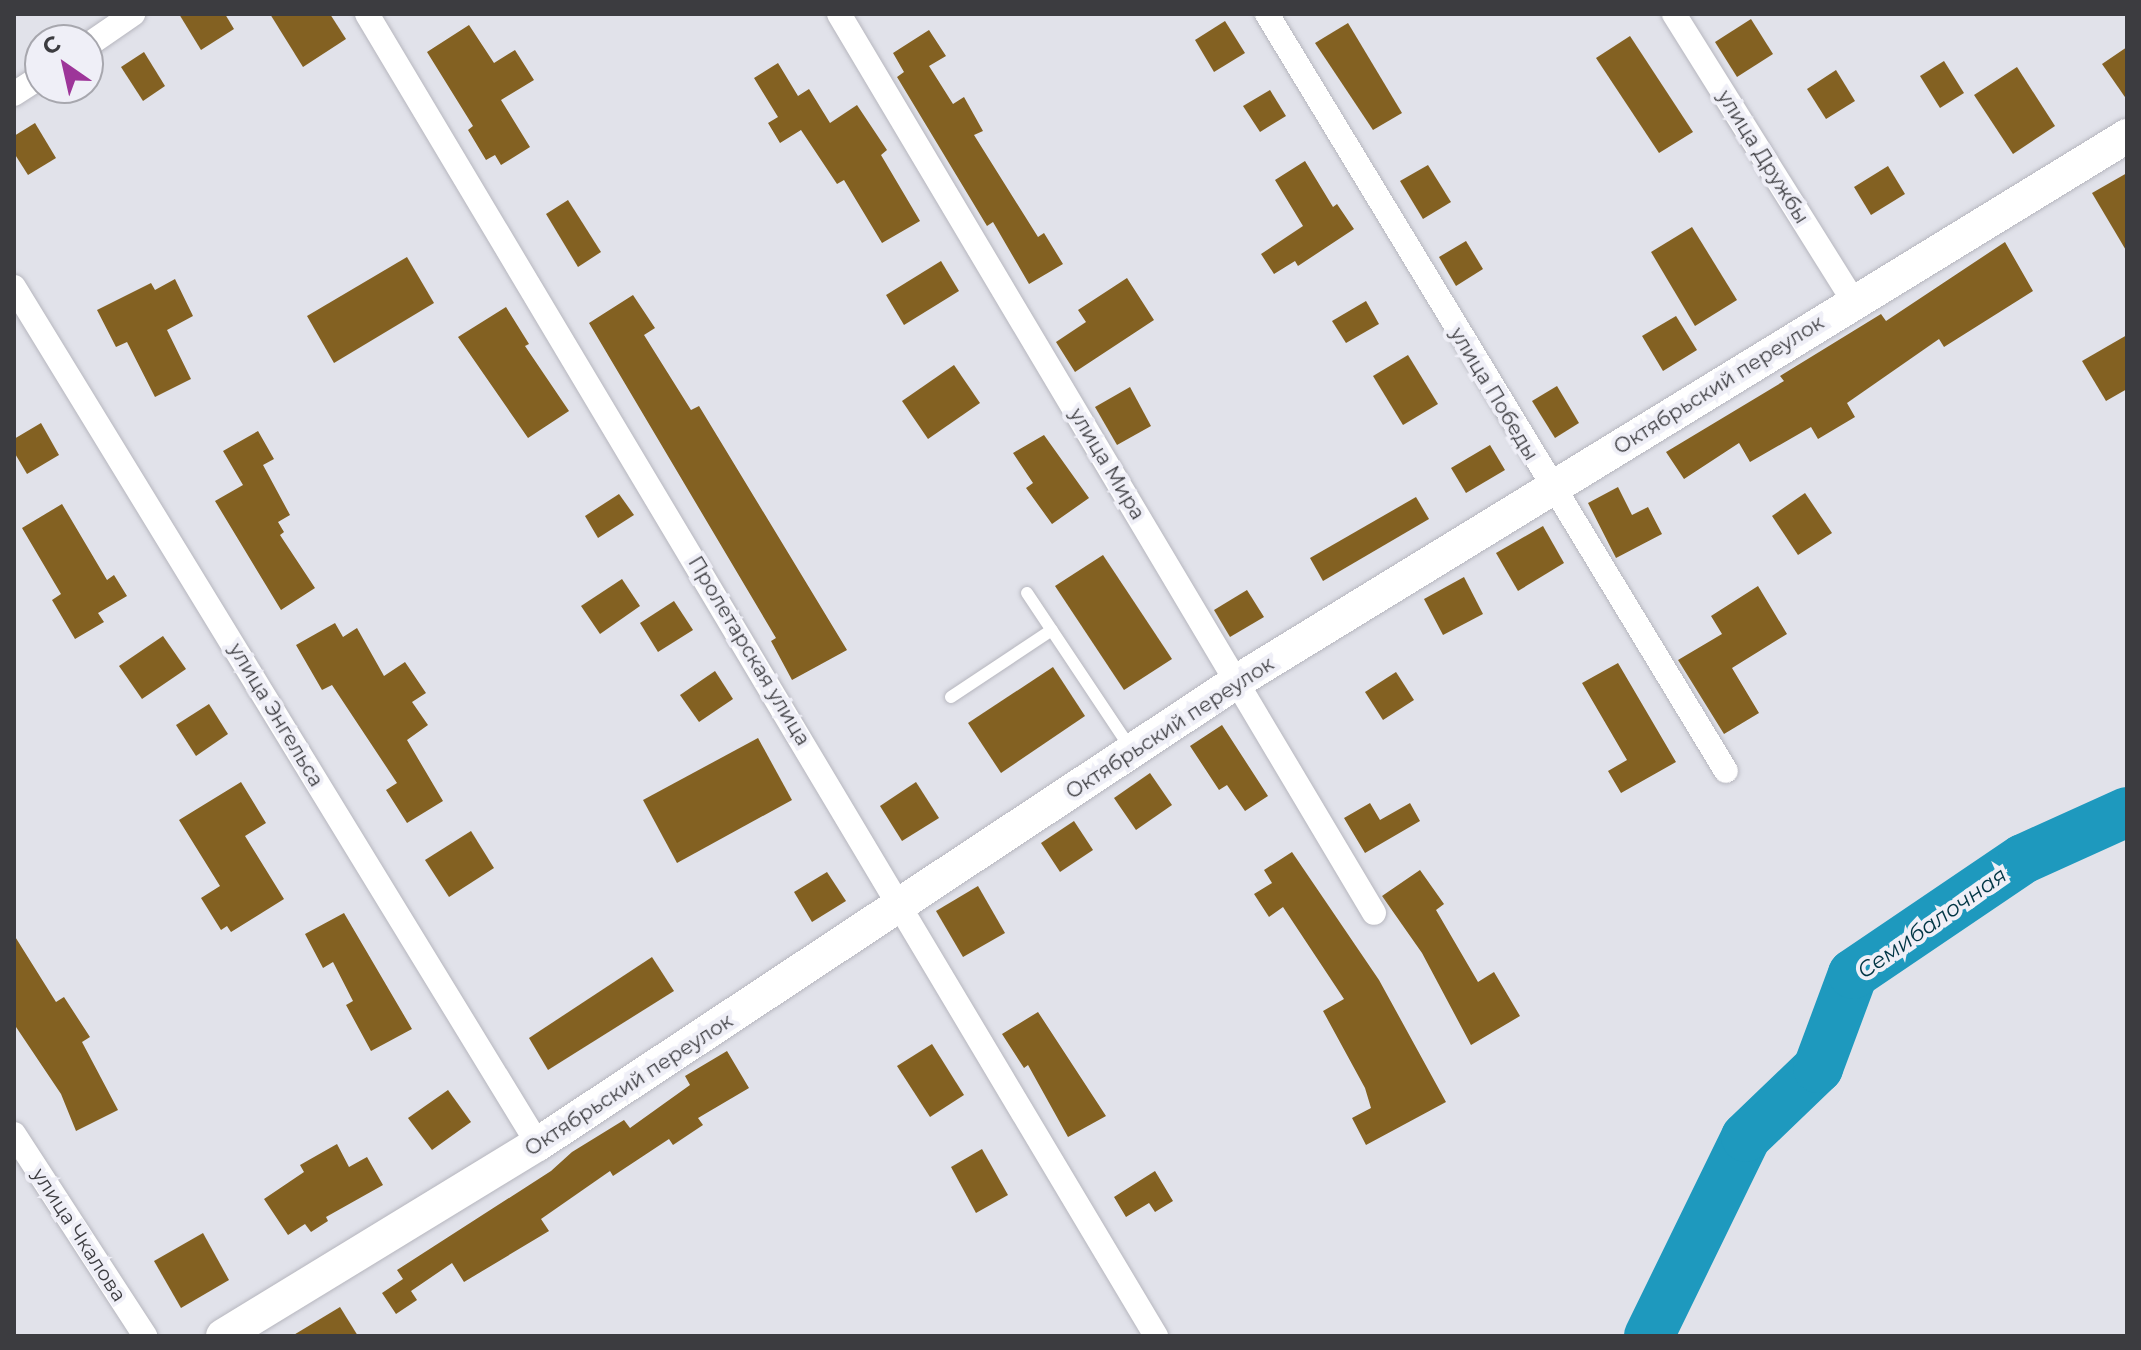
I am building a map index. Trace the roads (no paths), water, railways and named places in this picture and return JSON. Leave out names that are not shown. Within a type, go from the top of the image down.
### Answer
[{"type":"street","points":[[104,34],[133,14]]},
{"type":"street","name":"Пролетарская улица","points":[[367,14],[1156,1336]]},
{"type":"street","name":"улица Мира","points":[[839,14],[1374,913]]},
{"type":"street","name":"улица Победы","points":[[1267,14],[1551,491],[1726,771]]},
{"type":"street","name":"улица Дружбы","points":[[1674,14],[1853,300]]},
{"type":"street","name":"Октябрьский переулок","points":[[223,1336],[538,1144],[902,907],[1236,682],[1551,491],[1853,300],[2127,136]]},
{"type":"street","name":"улица Энгельса","points":[[14,287],[538,1144]]},
{"type":"street","name":"улица Чкалова","points":[[14,1134],[145,1336]]},
{"type":"lane","points":[[1027,593],[1133,752]]},
{"type":"lane","points":[[951,697],[1052,630]]},
{"type":"waterway","name":"Семибалочная","points":[[1649,1336],[1746,1137],[1818,1068],[1853,974],[2023,859],[2127,812]]}]
